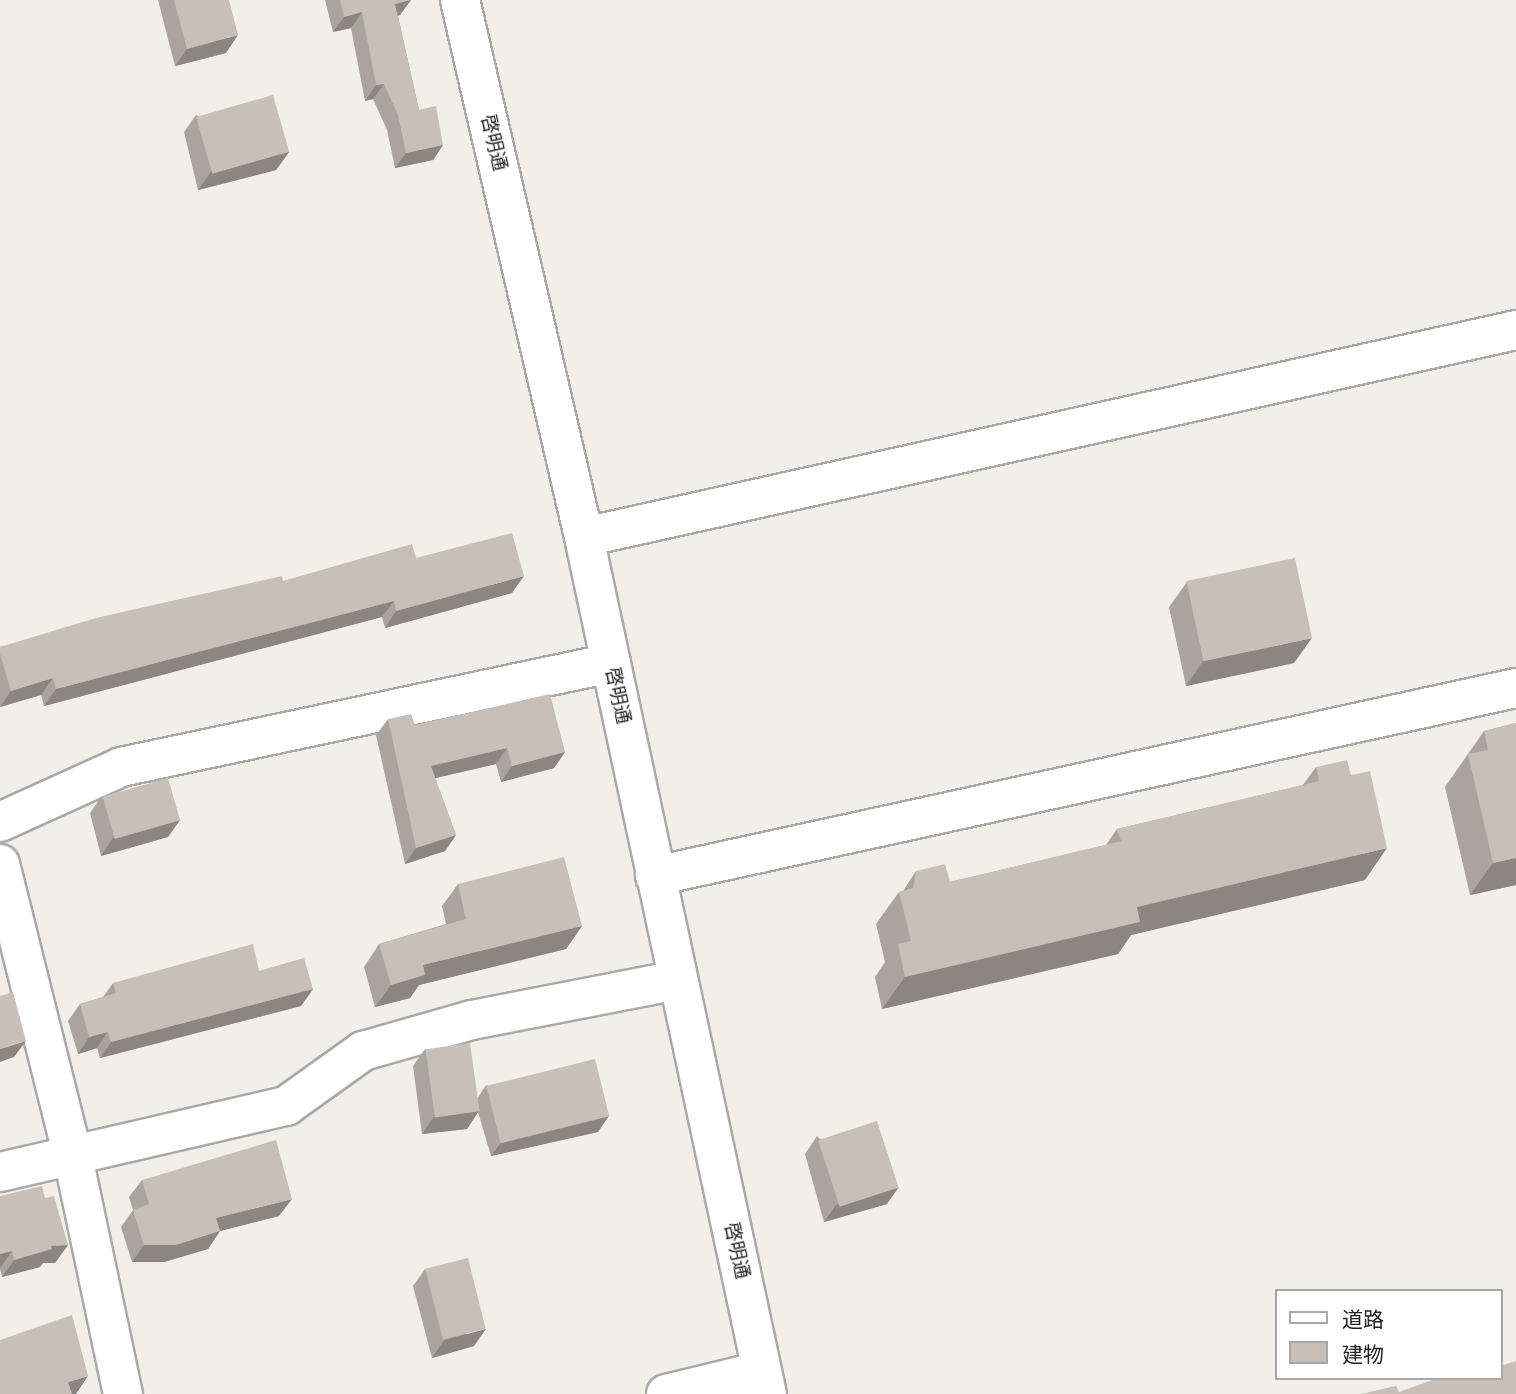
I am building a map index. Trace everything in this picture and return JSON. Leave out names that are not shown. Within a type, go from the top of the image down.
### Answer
[{"type":"street","name":"啓明通","points":[[460,0],[584,537],[654,876],[764,1382]]},
{"type":"street","points":[[584,537],[1516,330]]},
{"type":"street","points":[[0,822],[121,766],[611,663]]},
{"type":"street","points":[[654,876],[1516,688]]},
{"type":"street","points":[[0,864],[72,1157],[123,1394]]},
{"type":"street","points":[[0,1172],[286,1105],[363,1051],[472,1020],[677,980]]},
{"type":"street","points":[[666,1394],[764,1382]]},
{"type":"building","points":[[174,0],[229,0],[238,35],[187,49]]},
{"type":"building","points":[[340,0],[410,0],[395,4],[419,110],[436,106],[443,145],[406,153],[398,115],[384,84],[376,85],[362,12],[344,17]]},
{"type":"building","points":[[273,95],[289,152],[212,174],[196,117]]},
{"type":"building","points":[[512,533],[524,576],[396,611],[394,601],[56,689],[53,678],[11,691],[0,654],[0,647],[96,618],[282,576],[283,581],[412,544],[416,558]]},
{"type":"building","points":[[1295,558],[1312,638],[1203,661],[1186,581]]},
{"type":"building","points":[[550,694],[565,752],[512,766],[507,748],[431,766],[456,835],[416,848],[388,719],[411,714],[415,725]]},
{"type":"building","points":[[1516,723],[1516,858],[1493,863],[1468,754],[1488,750],[1484,731]]},
{"type":"building","points":[[1347,760],[1351,775],[1370,771],[1387,848],[1137,907],[1140,922],[905,977],[898,944],[911,941],[899,892],[913,888],[916,871],[945,864],[950,882],[1121,841],[1117,829],[1319,781],[1316,767]]},
{"type":"building","points":[[168,778],[180,820],[115,839],[103,797]]},
{"type":"building","points":[[564,857],[582,926],[423,965],[425,975],[391,985],[379,944],[466,919],[458,884]]},
{"type":"building","points":[[253,944],[259,971],[304,958],[313,989],[111,1042],[108,1032],[89,1037],[80,1004],[116,993],[113,983]]},
{"type":"building","points":[[13,992],[26,1041],[0,1049],[0,996]]},
{"type":"building","points":[[470,1043],[480,1111],[435,1118],[425,1049]]},
{"type":"building","points":[[595,1059],[609,1116],[501,1143],[486,1086]]},
{"type":"building","points":[[877,1121],[899,1188],[840,1207],[818,1140]]},
{"type":"building","points":[[276,1140],[292,1199],[216,1218],[220,1231],[176,1245],[144,1245],[133,1210],[149,1204],[142,1180]]},
{"type":"building","points":[[42,1186],[45,1198],[54,1196],[68,1245],[51,1246],[52,1249],[14,1260],[12,1251],[0,1254],[0,1196]]},
{"type":"building","points":[[468,1258],[486,1329],[443,1339],[425,1269]]},
{"type":"building","points":[[72,1315],[88,1376],[68,1382],[72,1394],[0,1394],[0,1340]]},
{"type":"building","points":[[1516,1361],[1516,1394],[1361,1394],[1396,1386],[1399,1392],[1432,1380],[1502,1380],[1502,1365]]}]
